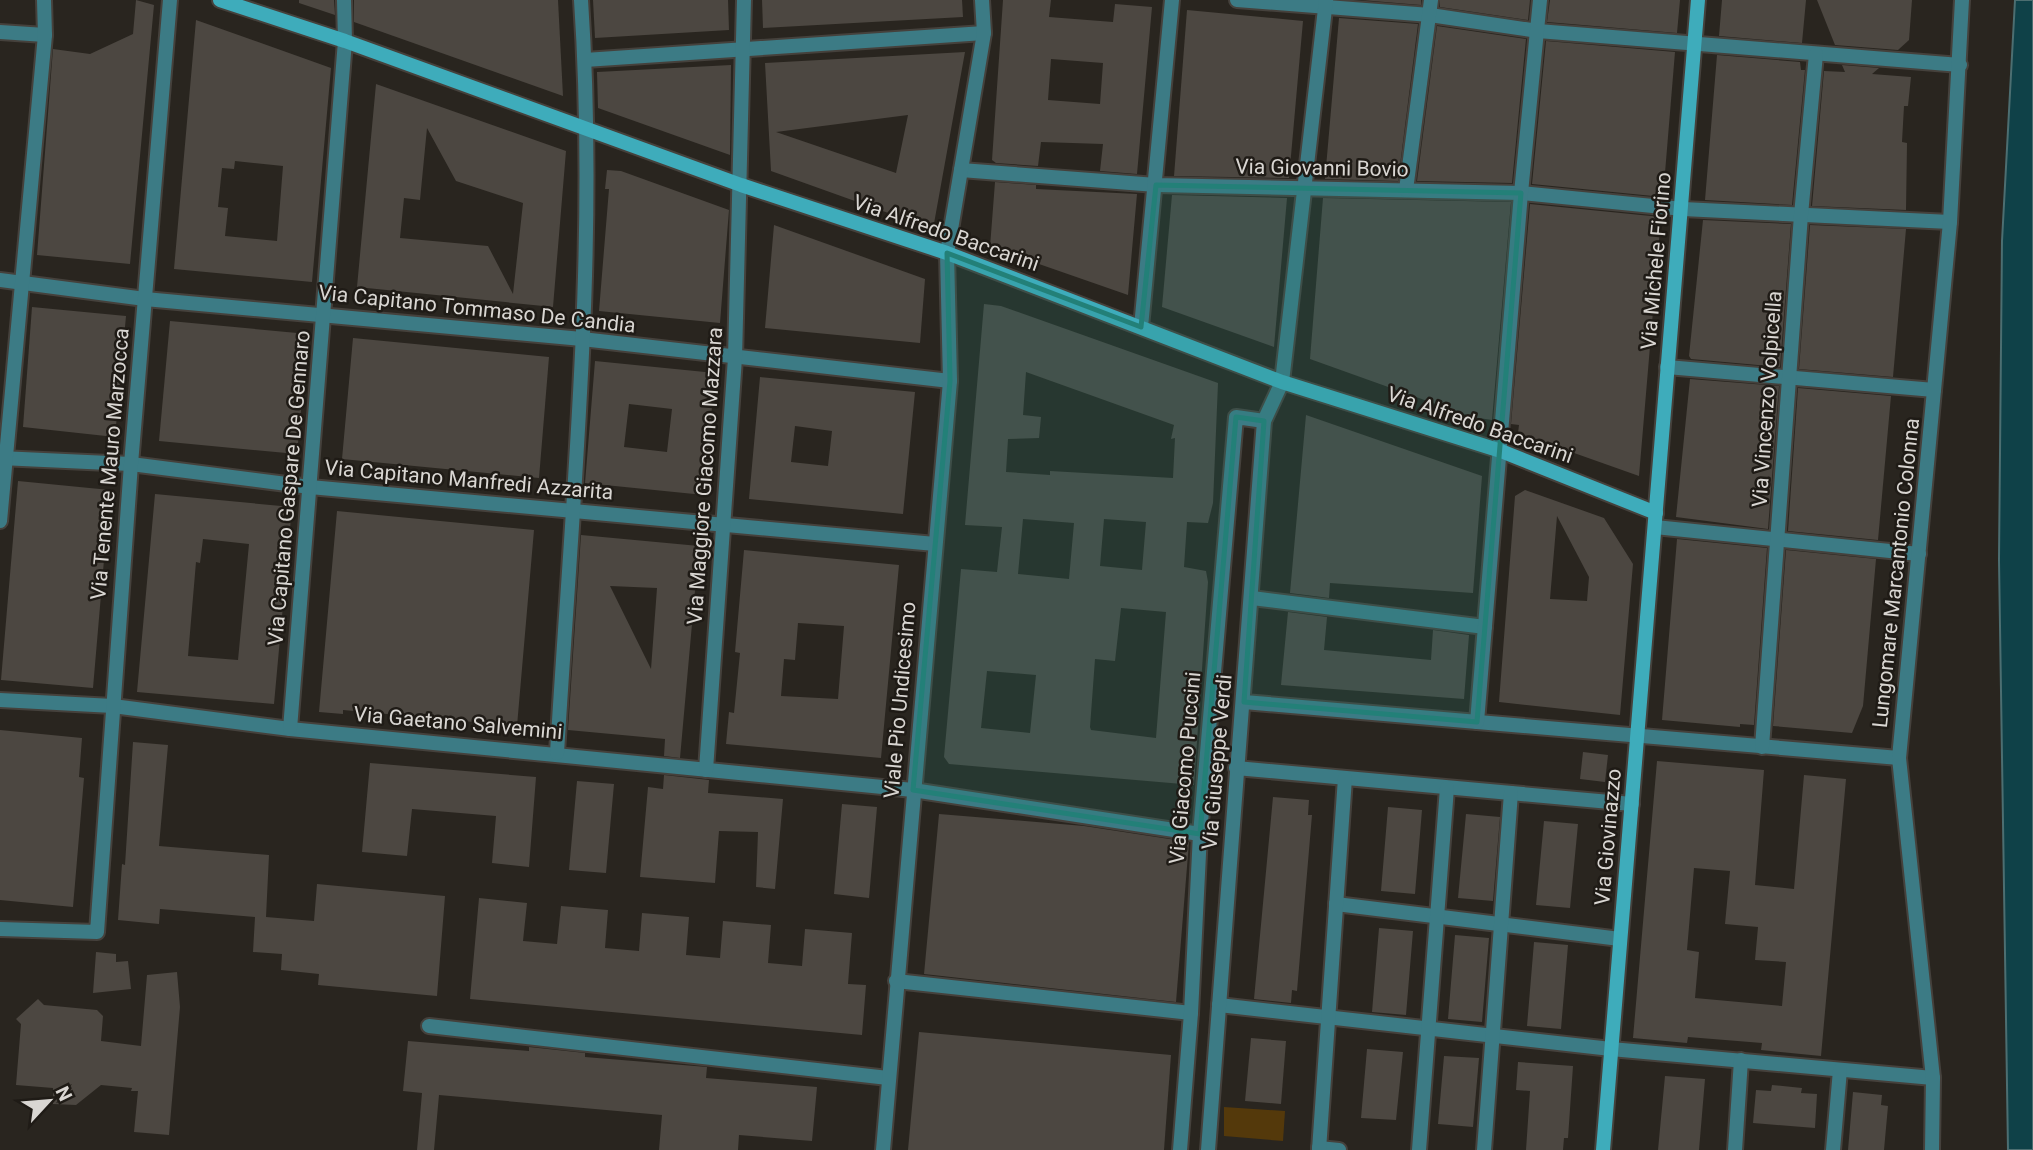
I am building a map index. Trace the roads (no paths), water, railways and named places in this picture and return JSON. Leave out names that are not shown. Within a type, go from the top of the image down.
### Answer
[{"type":"street","points":[[0,521],[3,459],[45,35],[44,0]]},
{"type":"street","name":"Via Tenente Mauro Marzocca","points":[[0,929],[97,932],[131,464],[170,0]]},
{"type":"street","name":"Via Alfredo Baccarini","points":[[220,0],[345,41],[741,185],[947,253],[1282,382],[1501,451],[1656,520]]},
{"type":"street","name":"Via Capitano Gaspare De Gennaro","points":[[290,729],[325,314],[345,41],[344,0]]},
{"type":"street","points":[[558,753],[582,339],[588,130],[581,0]]},
{"type":"street","name":"Via Maggiore Giacomo Mazzara","points":[[706,769],[735,358],[745,47],[744,0]]},
{"type":"street","name":"Viale Pio Undicesimo","points":[[883,1150],[950,381],[947,253],[984,33],[982,0]]},
{"type":"street","points":[[1142,327],[1172,0]]},
{"type":"street","points":[[1237,0],[1430,7],[1538,31],[1960,65]]},
{"type":"street","points":[[1477,722],[1521,193],[1541,0]]},
{"type":"street","name":"Via Michele Fiorino","points":[[1656,520],[1698,0]]},
{"type":"street","name":"Lungomare Marcantonio Colonna","points":[[1932,1150],[1933,1078],[1899,758],[1950,222],[1962,0]]},
{"type":"street","name":"Via Giuseppe Verdi","points":[[1208,1150],[1264,421],[1282,382],[1326,3]]},
{"type":"street","points":[[1406,190],[1430,7]]},
{"type":"street","points":[[0,32],[45,35]]},
{"type":"street","points":[[585,60],[745,47],[984,33]]},
{"type":"street","name":"Via Vincenzo Volpicella","points":[[1762,747],[1801,215],[1816,54]]},
{"type":"street","name":"Via Giovanni Bovio","points":[[961,170],[1156,185],[1521,193],[1683,209],[1950,222]]},
{"type":"street","name":"Via Capitano Tommaso De Candia","points":[[0,280],[145,299],[582,339],[950,381]]},
{"type":"street","points":[[1667,367],[1934,390]]},
{"type":"street","name":"Via Giacomo Puccini","points":[[1180,1150],[1191,1013],[1200,834],[1236,417],[1264,421]]},
{"type":"street","name":"Via Capitano Manfredi Azzarita","points":[[3,459],[131,464],[310,487],[935,544]]},
{"type":"street","points":[[1656,520],[1778,538],[1920,554]]},
{"type":"street","name":"Via Giovinazzo","points":[[1603,1150],[1656,520]]},
{"type":"street","points":[[1252,598],[1366,610],[1485,628]]},
{"type":"street","name":"Via Gaetano Salvemini","points":[[0,700],[113,706],[290,729],[558,753],[913,790],[1200,834]]},
{"type":"street","points":[[1244,702],[1899,758]]},
{"type":"street","points":[[1236,768],[1632,804]]},
{"type":"street","points":[[1339,1150],[1319,1149],[1345,778]]},
{"type":"street","points":[[1419,1150],[1447,788]]},
{"type":"street","points":[[1484,1150],[1511,793]]},
{"type":"street","points":[[1336,904],[1620,939]]},
{"type":"street","points":[[896,981],[1191,1013]]},
{"type":"street","points":[[1219,1005],[1611,1049],[1933,1078]]},
{"type":"street","points":[[429,1027],[888,1079]]},
{"type":"street","points":[[1735,1150],[1741,1060]]},
{"type":"street","points":[[1833,1150],[1840,1070]]},
{"type":"water","points":[[2015,0],[2033,0],[2033,1150],[2008,1150],[1999,560],[2002,241]]}]
